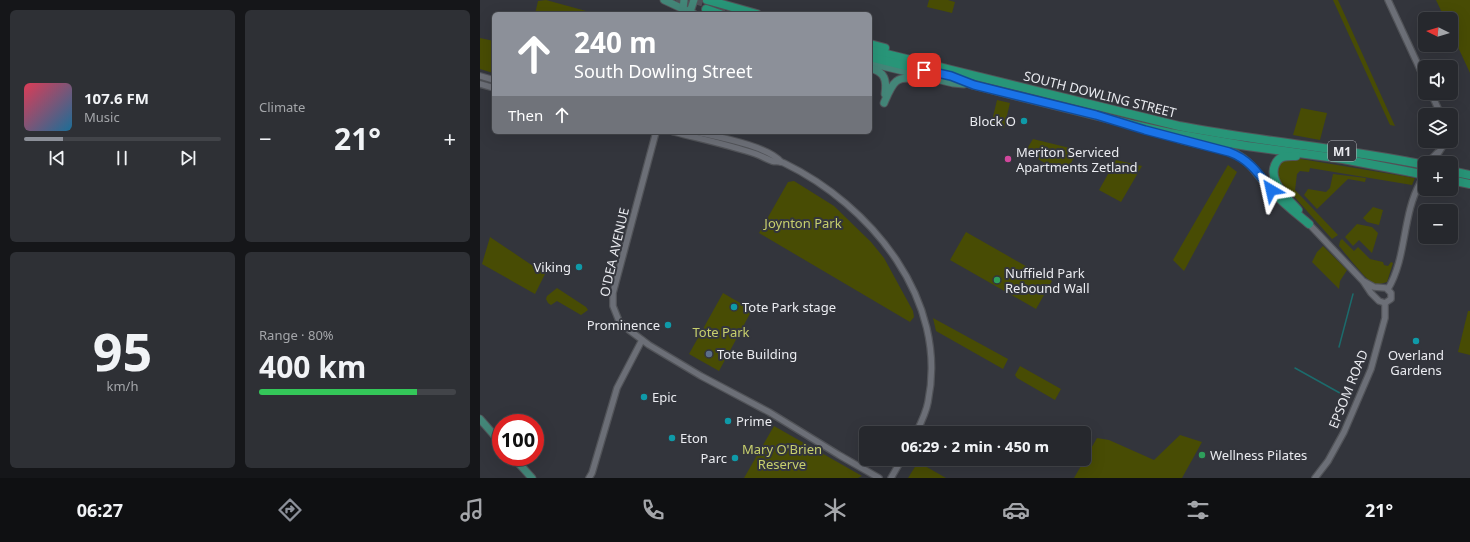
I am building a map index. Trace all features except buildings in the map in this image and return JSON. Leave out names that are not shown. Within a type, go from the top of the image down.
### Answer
[{"type":"highway","points":[[707,0],[750,12]]},
{"type":"highway","points":[[706,9],[714,12]]},
{"type":"highway","points":[[872,45],[983,74],[1014,84]]},
{"type":"highway","name":"M1","points":[[872,50],[1014,84]]},
{"type":"highway","name":"M1","points":[[872,57],[951,76],[974,85]]},
{"type":"highway","name":"SOUTH DOWLING STREET","points":[[1014,84],[1180,126],[1228,135],[1323,148],[1418,164]]},
{"type":"highway","name":"SOUTH DOWLING STREET","points":[[974,85],[1096,115],[1134,126],[1247,146],[1342,159]]},
{"type":"highway","points":[[1096,115],[1236,154],[1253,166],[1271,190],[1309,224]]},
{"type":"highway","points":[[1309,224],[1276,182],[1273,171],[1276,161],[1286,156],[1342,159]]},
{"type":"highway","name":"M1","points":[[1342,159],[1411,172],[1418,176]]},
{"type":"highway","points":[[1458,172],[1470,175]]},
{"type":"highway","points":[[1458,182],[1470,184]]},
{"type":"main road","points":[[664,0],[682,11],[684,0]]},
{"type":"main road","points":[[691,12],[694,0]]},
{"type":"main road","name":"SOUTH DOWLING STREET","points":[[872,63],[953,82],[974,85]]},
{"type":"main road","points":[[872,69],[879,71],[884,76],[886,85],[884,102],[892,84],[901,78],[910,77],[953,82]]},
{"type":"main road","points":[[480,419],[492,433]]},
{"type":"main road","points":[[521,466],[532,478]]},
{"type":"street","points":[[1388,0],[1418,65]]},
{"type":"street","points":[[480,76],[492,79]]},
{"type":"street","points":[[480,84],[492,87]]},
{"type":"street","name":"O'DEA AVENUE","points":[[655,134],[612,300],[619,321],[642,340],[701,376],[769,412],[879,478]]},
{"type":"street","points":[[682,134],[740,149],[774,162],[781,162]]},
{"type":"street","points":[[704,134],[759,149],[777,156],[781,162],[824,186],[856,211],[883,241],[908,277],[926,324],[932,362],[932,381],[928,403],[919,426]]},
{"type":"street","points":[[1436,156],[1442,148]]},
{"type":"street","points":[[1432,156],[1439,152]]},
{"type":"street","points":[[1388,289],[1398,267],[1411,206],[1418,189]]},
{"type":"street","points":[[1309,224],[1362,280],[1371,293],[1381,302],[1385,303],[1389,301],[1391,293],[1388,289]]},
{"type":"street","points":[[1362,280],[1374,287],[1388,289]]},
{"type":"street","points":[[1378,299],[1377,294],[1381,289]]},
{"type":"street","name":"EPSOM ROAD","points":[[1315,478],[1328,461],[1344,432],[1371,369],[1385,318],[1385,303]]},
{"type":"street","points":[[589,478],[592,473],[617,388],[642,340]]},
{"type":"street","points":[[891,478],[898,466]]},
{"type":"green space","points":[[546,0],[590,12],[535,12],[538,1]]},
{"type":"green space","points":[[929,0],[948,0],[955,2],[952,13],[927,7]]},
{"type":"green space","points":[[1333,0],[1338,0],[1395,126],[1390,125]]},
{"type":"green space","points":[[1436,0],[1470,0],[1470,73],[1458,47],[1458,12],[1442,12]]},
{"type":"green space","points":[[480,38],[492,41],[492,73],[480,69]]},
{"type":"green space","points":[[997,100],[1010,103],[1004,128],[991,125]]},
{"type":"green space","points":[[1301,108],[1327,113],[1320,140],[1293,135]]},
{"type":"green space","points":[[1033,139],[1078,150],[1065,174],[1025,152]]},
{"type":"green space","points":[[1289,157],[1415,178],[1412,185],[1310,168],[1309,172],[1300,171],[1297,174],[1295,190],[1338,235],[1332,239],[1279,178],[1277,171],[1278,164]]},
{"type":"green space","points":[[1116,160],[1142,166],[1121,202],[1099,190]]},
{"type":"green space","points":[[1228,165],[1237,172],[1184,271],[1173,260]]},
{"type":"green space","points":[[1333,174],[1366,178],[1365,182],[1348,179],[1317,209],[1304,195],[1308,189],[1326,192],[1330,188]]},
{"type":"green space","name":"Joynton Park","points":[[794,181],[834,206],[871,242],[884,258],[913,311],[914,317],[910,322],[759,233],[788,182]]},
{"type":"green space","points":[[1373,207],[1383,210],[1379,225],[1367,222],[1363,218]]},
{"type":"green space","points":[[1357,224],[1372,227],[1378,233],[1372,253],[1359,240],[1353,246],[1345,237]]},
{"type":"green space","points":[[966,232],[1052,281],[1036,309],[950,260]]},
{"type":"green space","points":[[490,237],[545,274],[535,294],[482,264]]},
{"type":"green space","points":[[1342,239],[1354,251],[1358,247],[1370,259],[1383,262],[1384,265],[1388,266],[1391,262],[1393,263],[1387,282],[1374,284],[1366,278],[1339,246]]},
{"type":"green space","points":[[1323,246],[1347,270],[1340,281],[1339,289],[1312,262],[1317,252]]},
{"type":"green space","points":[[557,288],[586,307],[588,310],[581,315],[557,301],[551,305],[548,303],[546,299],[547,296]]},
{"type":"green space","name":"Tote Park","points":[[723,293],[752,310],[719,371],[689,354]]},
{"type":"green space","points":[[1468,311],[1470,311],[1470,355],[1458,352]]},
{"type":"green space","points":[[933,318],[1008,359],[1003,369],[936,331]]},
{"type":"green space","points":[[1020,366],[1061,389],[1055,400],[1017,378],[1015,375]]},
{"type":"green space","name":"Mary O'Brien Reserve","points":[[774,426],[862,476],[858,478],[744,478]]},
{"type":"green space","points":[[1180,435],[1202,442],[1182,478],[1074,478],[1081,466],[1091,466],[1091,448],[1097,438],[1109,440],[1154,460]]},
{"type":"green space","points":[[916,466],[925,466],[946,478],[908,478]]},
{"type":"waterway","points":[[1339,347],[1353,294]]},
{"type":"waterway","points":[[1295,368],[1347,397]]},
{"type":"tunnel","points":[[676,0],[690,4]]},
{"type":"tunnel","points":[[695,0],[733,12]]},
{"type":"place","name":"Block O","points":[[1024,121]]},
{"type":"place","name":"Meriton Serviced Apartments Zetland","points":[[1008,159]]},
{"type":"place","name":"Viking","points":[[579,267]]},
{"type":"place","name":"Nuffield Park Rebound Wall","points":[[997,280]]},
{"type":"place","name":"Tote Park stage","points":[[734,307]]},
{"type":"place","name":"Prominence","points":[[668,325]]},
{"type":"place","name":"Overland Gardens","points":[[1416,341]]},
{"type":"place","name":"Tote Building","points":[[709,354]]},
{"type":"place","name":"Epic","points":[[644,397]]},
{"type":"place","name":"Prime","points":[[728,421]]},
{"type":"place","name":"Eton","points":[[672,438]]},
{"type":"place","name":"Wellness Pilates","points":[[1202,455]]},
{"type":"place","name":"Parc","points":[[735,458]]},
{"type":"route","points":[[924,70],[951,76],[974,85],[1096,115],[1145,130],[1236,154],[1258,171],[1271,190]]}]
